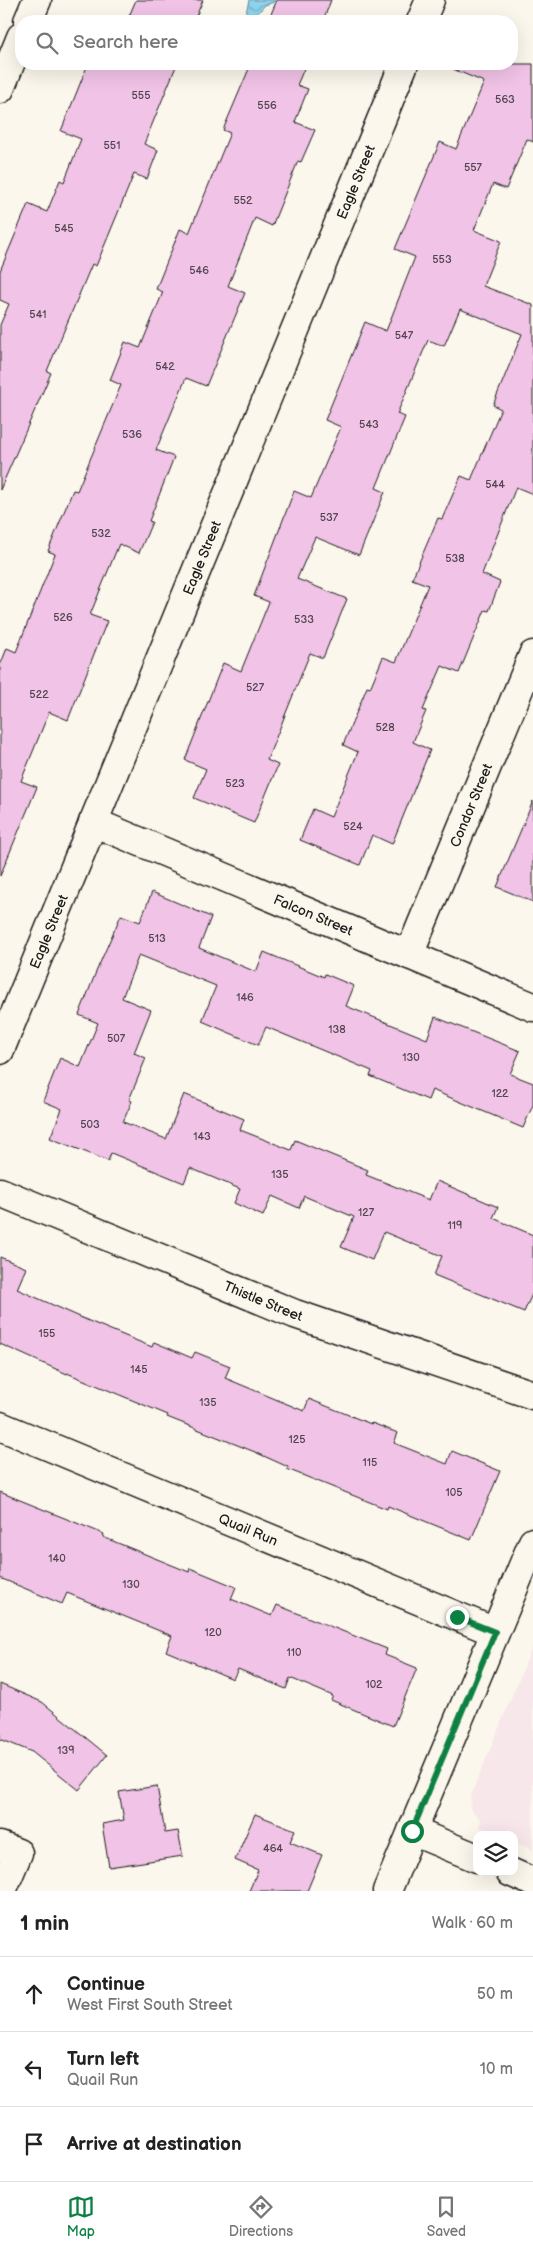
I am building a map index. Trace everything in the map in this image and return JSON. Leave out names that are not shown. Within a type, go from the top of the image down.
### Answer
[{"type":"street","points":[[31,15],[37,0]]},
{"type":"street","points":[[424,15],[430,0]]},
{"type":"street","points":[[0,89],[15,53]]},
{"type":"street","name":"Eagle Street","points":[[0,1050],[402,70]]},
{"type":"street","name":"Condor Street","points":[[409,954],[533,655]]},
{"type":"street","name":"Falcon Street","points":[[93,822],[533,1006]]},
{"type":"street","name":"Thistle Street","points":[[0,1192],[294,1314],[533,1395]]},
{"type":"street","name":"Quail Run","points":[[0,1426],[495,1632]]},
{"type":"street","points":[[387,1891],[533,1542]]},
{"type":"street","points":[[412,1831],[473,1856]]},
{"type":"street","points":[[2,1891],[9,1850]]},
{"type":"street","points":[[518,1875],[533,1882]]},
{"type":"shaded area","points":[[533,1645],[533,1850],[518,1844],[518,1831],[488,1831],[479,1827],[481,1820],[470,1809],[471,1795]]},
{"type":"water","points":[[249,0],[280,0],[265,5],[256,15],[246,13]]},
{"type":"building","points":[[136,0],[203,0],[197,15],[130,15]]},
{"type":"building","points":[[277,0],[331,0],[325,15],[271,15]]},
{"type":"building","points":[[518,64],[533,64],[533,142],[527,139],[506,189],[493,184],[474,230],[501,241],[483,286],[533,305],[533,494],[516,487],[482,574],[500,582],[489,611],[485,610],[459,673],[442,666],[423,710],[426,711],[413,742],[430,750],[392,844],[372,835],[360,865],[300,840],[313,809],[331,817],[358,752],[343,745],[367,687],[370,688],[383,657],[396,662],[428,585],[412,579],[438,518],[442,519],[461,476],[471,480],[501,409],[493,405],[522,334],[460,309],[444,346],[428,340],[397,414],[405,417],[376,488],[385,492],[359,555],[315,537],[297,579],[347,599],[323,658],[310,653],[267,760],[278,765],[254,823],[194,798],[206,769],[185,760],[223,663],[241,671],[269,602],[254,596],[294,491],[311,498],[341,427],[325,420],[365,322],[386,331],[415,257],[395,249],[440,142],[456,149],[484,82],[455,70],[518,70]]},
{"type":"building","points":[[86,70],[175,70],[144,144],[158,150],[147,179],[134,174],[96,266],[92,264],[47,371],[51,373],[0,490],[0,325],[9,304],[0,300],[0,271],[28,204],[47,212],[60,180],[64,182],[81,139],[61,131]]},
{"type":"building","points":[[248,70],[303,70],[297,85],[308,89],[295,122],[315,130],[301,162],[298,161],[272,226],[255,218],[228,286],[245,293],[206,386],[186,378],[156,450],[174,457],[149,521],[152,522],[139,553],[119,544],[90,615],[107,621],[68,720],[49,712],[21,781],[37,787],[0,876],[0,666],[7,648],[16,652],[55,554],[48,551],[73,490],[77,491],[121,385],[110,380],[125,342],[140,348],[163,292],[156,289],[180,229],[189,233],[230,133],[223,130]]},
{"type":"building","points":[[533,801],[533,902],[497,887]]},
{"type":"building","points":[[152,892],[211,917],[199,948],[256,972],[264,952],[324,977],[325,974],[354,986],[346,1006],[427,1039],[435,1017],[520,1051],[510,1074],[533,1083],[533,1105],[523,1128],[432,1090],[428,1100],[370,1076],[372,1071],[266,1027],[258,1045],[202,1021],[216,986],[139,955],[122,998],[151,1010],[134,1053],[146,1058],[129,1100],[132,1101],[123,1122],[166,1139],[184,1094],[244,1119],[240,1130],[291,1150],[295,1140],[368,1170],[366,1175],[429,1200],[437,1181],[498,1207],[493,1218],[533,1235],[533,1292],[524,1312],[434,1275],[442,1256],[384,1232],[372,1260],[341,1247],[354,1217],[304,1196],[299,1208],[272,1196],[263,1216],[234,1203],[240,1189],[190,1168],[184,1183],[111,1153],[108,1161],[50,1138],[62,1109],[43,1101],[60,1058],[80,1067],[98,1023],[79,1015],[96,972],[121,915],[140,922]]},
{"type":"building","points":[[0,1257],[26,1268],[17,1289],[89,1321],[152,1347],[154,1342],[192,1358],[195,1352],[230,1366],[225,1378],[304,1411],[309,1399],[398,1433],[394,1443],[447,1464],[452,1451],[500,1471],[471,1540],[388,1506],[387,1509],[287,1469],[288,1467],[255,1452],[167,1417],[168,1415],[67,1374],[0,1344]]},
{"type":"building","points":[[0,1492],[104,1534],[103,1537],[189,1572],[190,1568],[236,1587],[231,1599],[272,1616],[277,1605],[387,1649],[385,1655],[417,1668],[393,1726],[331,1700],[333,1696],[290,1678],[286,1689],[238,1669],[233,1679],[166,1651],[172,1636],[67,1593],[62,1604],[0,1578]]},
{"type":"building","points":[[0,1684],[42,1702],[107,1755],[79,1790],[32,1752],[0,1739]]},
{"type":"building","points":[[157,1786],[165,1833],[178,1831],[183,1856],[109,1867],[102,1824],[124,1820],[119,1792]]},
{"type":"building","points":[[255,1814],[295,1830],[290,1842],[322,1855],[307,1891],[249,1891],[258,1870],[235,1860]]},
{"type":"route","points":[[412,1831],[495,1632],[457,1617]]}]
